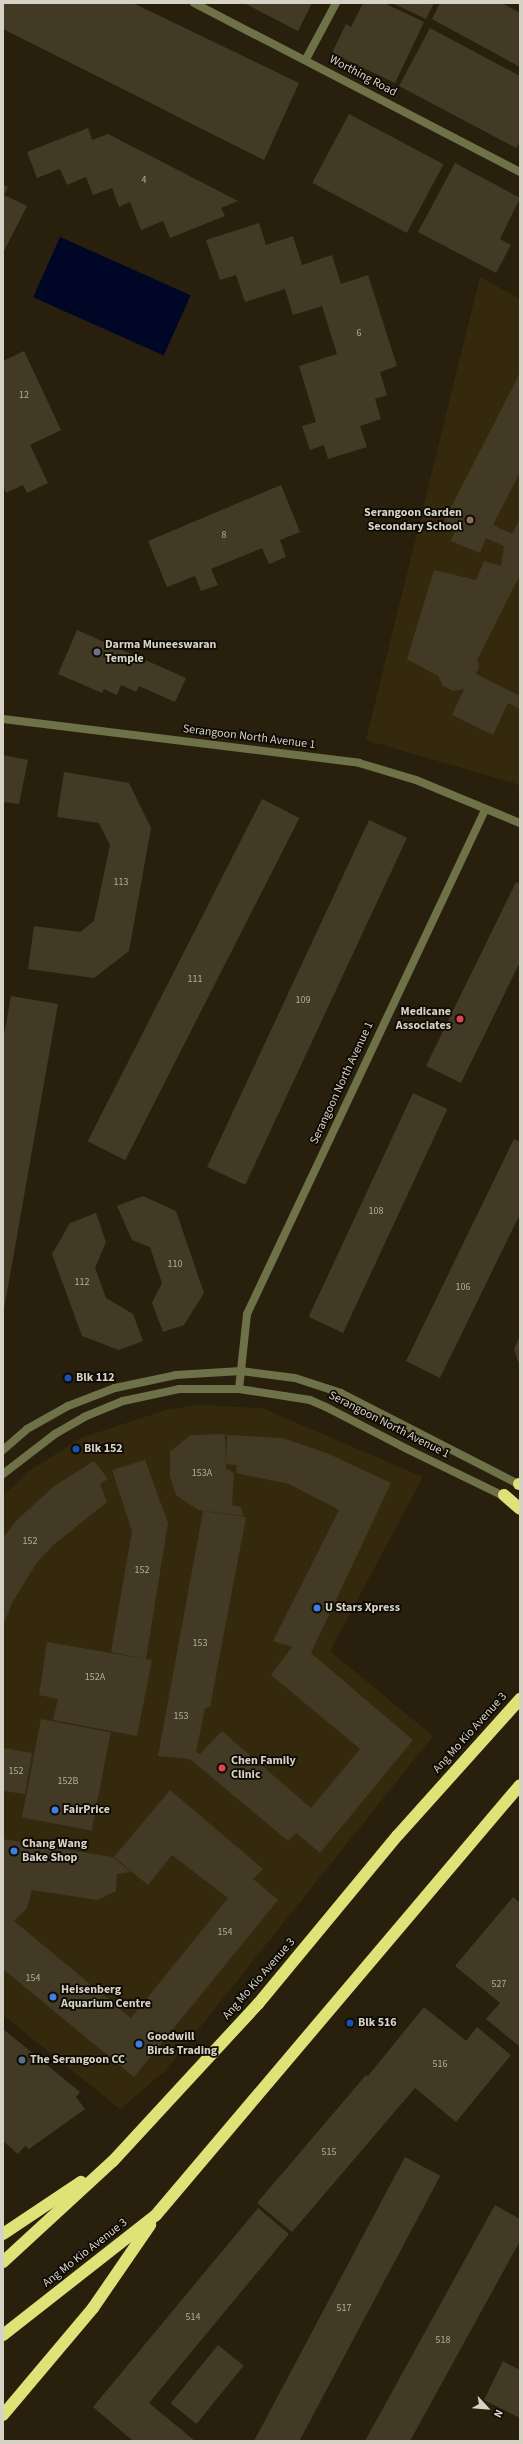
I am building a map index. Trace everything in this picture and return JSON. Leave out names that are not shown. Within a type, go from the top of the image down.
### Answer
[{"type":"highway","points":[[504,1495],[520,1507]]},
{"type":"highway","name":"Ang Mo Kio Avenue 3","points":[[3,2262],[112,2162],[258,2004],[398,1835],[520,1699]]},
{"type":"highway","name":"Ang Mo Kio Avenue 3","points":[[3,2335],[156,2215],[520,1785]]},
{"type":"highway","points":[[3,2234],[112,2162]]},
{"type":"highway","points":[[3,2415],[93,2308],[156,2215]]},
{"type":"street","name":"Worthing Road","points":[[194,3],[306,59],[520,172]]},
{"type":"street","points":[[306,59],[336,3]]},
{"type":"street","name":"Serangoon North Avenue 1","points":[[3,719],[359,763],[416,780],[485,810],[520,823]]},
{"type":"street","name":"Serangoon North Avenue 1","points":[[239,1389],[247,1314],[485,810]]},
{"type":"street","name":"Serangoon North Avenue 1","points":[[3,1450],[27,1429],[68,1406],[115,1388],[176,1375],[241,1371],[295,1378],[341,1393],[520,1484]]},
{"type":"street","name":"Serangoon North Avenue 1","points":[[3,1474],[61,1430],[84,1417],[123,1402],[179,1389],[239,1389],[310,1400],[409,1450],[504,1495]]},
{"type":"shaded area","name":"Serangoon Garden Secondary School","points":[[480,277],[520,299],[520,785],[366,740]]},
{"type":"shaded area","points":[[199,1405],[262,1408],[423,1477],[330,1651],[433,1736],[164,2072],[120,2109],[3,2015],[3,1496],[29,1471],[81,1438],[169,1409]]},
{"type":"water","points":[[60,237],[191,295],[164,355],[33,297]]},
{"type":"building","points":[[3,3],[133,3],[299,83],[264,160],[3,29]]},
{"type":"building","points":[[244,3],[312,3],[298,31]]},
{"type":"building","points":[[363,3],[384,3],[424,22],[395,83],[332,53],[346,24],[351,27]]},
{"type":"building","points":[[392,3],[434,3],[426,19]]},
{"type":"building","points":[[440,3],[502,3],[520,13],[520,67],[432,19]]},
{"type":"building","points":[[430,28],[520,76],[520,142],[516,148],[399,86]]},
{"type":"building","points":[[349,114],[443,164],[407,233],[312,183]]},
{"type":"building","points":[[88,128],[92,140],[108,134],[238,201],[221,208],[225,216],[170,238],[163,221],[141,230],[130,202],[119,207],[112,188],[93,195],[86,177],[67,185],[60,169],[37,178],[27,152]]},
{"type":"building","points":[[455,163],[520,198],[500,239],[511,245],[496,273],[418,232]]},
{"type":"building","points":[[3,185],[8,187],[4,195],[27,206],[3,253]]},
{"type":"building","points":[[259,223],[266,245],[293,236],[302,265],[332,255],[341,284],[368,275],[397,366],[380,372],[387,395],[375,399],[381,419],[360,426],[367,447],[328,459],[324,445],[310,450],[302,426],[316,422],[299,366],[337,354],[322,306],[293,315],[285,289],[245,302],[236,275],[220,280],[206,240]]},
{"type":"building","points":[[24,351],[61,430],[30,445],[48,483],[27,493],[23,485],[6,493],[3,486],[3,361]]},
{"type":"building","points":[[520,373],[520,472],[493,525],[512,534],[520,518],[520,575],[477,660],[479,667],[476,674],[520,696],[520,709],[508,703],[493,735],[452,715],[464,689],[453,691],[443,686],[438,676],[407,659],[434,570],[476,580],[484,561],[501,566],[504,546],[486,538],[480,553],[451,541],[456,528],[444,521]]},
{"type":"building","points":[[281,485],[300,532],[280,540],[286,557],[269,564],[262,548],[211,569],[218,585],[201,591],[195,576],[167,587],[148,541]]},
{"type":"building","name":"Darma Muneeswaran Temple","points":[[77,630],[186,678],[175,702],[139,686],[136,692],[121,685],[117,695],[104,689],[102,693],[58,674]]},
{"type":"building","points":[[3,755],[28,760],[19,804],[3,802]]},
{"type":"building","points":[[64,772],[129,783],[151,828],[129,951],[94,978],[28,969],[34,926],[80,932],[94,921],[110,845],[99,823],[57,817]]},
{"type":"building","points":[[262,799],[299,818],[125,1160],[88,1141]]},
{"type":"building","points":[[369,820],[407,838],[245,1185],[207,1167]]},
{"type":"building","points":[[516,882],[520,884],[520,962],[461,1083],[426,1066]]},
{"type":"building","points":[[11,996],[58,1004],[4,1309],[3,1040]]},
{"type":"building","points":[[413,1093],[447,1109],[343,1333],[309,1317]]},
{"type":"building","points":[[514,1139],[520,1142],[520,1214],[440,1378],[406,1361]]},
{"type":"building","points":[[143,1196],[176,1211],[204,1293],[184,1325],[163,1332],[152,1303],[162,1283],[150,1247],[132,1240],[117,1206]]},
{"type":"building","points":[[96,1213],[106,1242],[95,1268],[106,1298],[133,1314],[143,1341],[119,1350],[82,1336],[52,1254],[70,1223]]},
{"type":"building","points":[[520,1336],[520,1367],[514,1349]]},
{"type":"building","points":[[225,1434],[226,1469],[234,1473],[232,1505],[241,1507],[243,1516],[198,1510],[176,1495],[170,1476],[170,1452],[190,1435]]},
{"type":"building","points":[[227,1435],[283,1438],[329,1454],[391,1483],[311,1653],[413,1740],[320,1853],[296,1833],[288,1841],[190,1759],[158,1756],[203,1511],[246,1517],[210,1707],[205,1708],[196,1752],[200,1754],[222,1731],[311,1808],[360,1749],[271,1675],[292,1647],[273,1641],[339,1510],[289,1484],[236,1473],[237,1465],[226,1464]]},
{"type":"building","points":[[145,1460],[168,1523],[146,1659],[111,1652],[132,1531],[112,1470]]},
{"type":"building","points":[[94,1461],[108,1479],[100,1484],[107,1502],[52,1546],[36,1564],[12,1603],[3,1626],[3,1538],[16,1521],[53,1487]]},
{"type":"building","points":[[47,1642],[152,1660],[137,1736],[53,1720],[58,1699],[39,1695]]},
{"type":"building","points":[[41,1719],[111,1733],[92,1831],[22,1817]]},
{"type":"building","points":[[3,1748],[32,1753],[25,1794],[3,1791]]},
{"type":"building","points":[[170,1790],[263,1869],[253,1879],[278,1900],[134,2077],[3,1969],[3,1839],[112,1857],[131,1872],[117,1874],[116,1891],[97,1900],[32,1890],[27,1908],[14,1921],[131,2018],[228,1898],[172,1855],[148,1885],[114,1857]]},
{"type":"building","points":[[513,1897],[520,1903],[519,2046],[486,2019],[500,2003],[455,1966]]},
{"type":"building","points":[[424,2007],[466,2041],[477,2027],[511,2055],[456,2122],[415,2088],[292,2232],[257,2203],[366,2075],[368,2076]]},
{"type":"building","name":"The Serangoon CC","points":[[3,2029],[80,2092],[76,2097],[85,2109],[29,2149],[25,2146],[18,2154],[3,2141]]},
{"type":"building","points":[[405,2157],[440,2176],[299,2441],[254,2441]]},
{"type":"building","points":[[495,2205],[520,2219],[520,2241],[410,2441],[365,2441]]},
{"type":"building","points":[[258,2208],[289,2234],[149,2403],[195,2441],[133,2441],[93,2407]]},
{"type":"building","points":[[218,2345],[244,2366],[196,2424],[171,2403]]},
{"type":"building","points":[[503,2361],[520,2370],[520,2418],[484,2400]]},
{"type":"place","name":"Serangoon Garden Secondary School","points":[[470,520]]},
{"type":"place","name":"Darma Muneeswaran Temple","points":[[97,652]]},
{"type":"place","name":"Medicane Associates","points":[[460,1019]]},
{"type":"place","name":"Blk 112","points":[[68,1378]]},
{"type":"place","name":"Blk 152","points":[[76,1449]]},
{"type":"place","name":"U Stars Xpress","points":[[317,1608]]},
{"type":"place","name":"Chen Family Clinic","points":[[222,1768]]},
{"type":"place","name":"FairPrice","points":[[55,1810]]},
{"type":"place","name":"Chang Wang Bake Shop","points":[[14,1851]]},
{"type":"place","name":"Heisenberg Aquarium Centre","points":[[53,1997]]},
{"type":"place","name":"Blk 516","points":[[350,2023]]},
{"type":"place","name":"Goodwill Birds Trading","points":[[139,2044]]},
{"type":"place","name":"The Serangoon CC","points":[[22,2060]]}]
